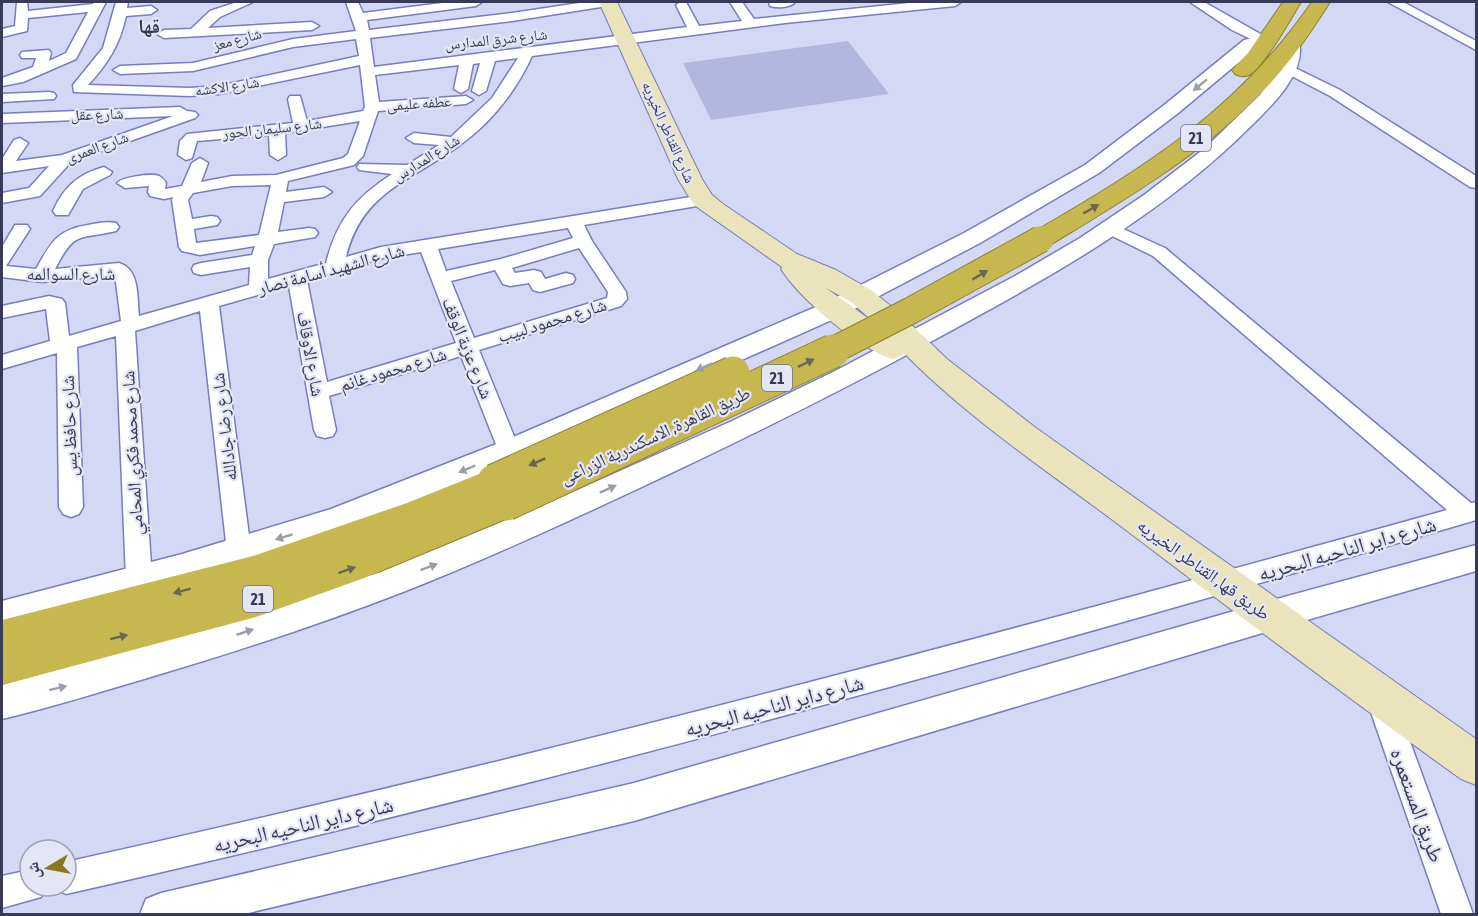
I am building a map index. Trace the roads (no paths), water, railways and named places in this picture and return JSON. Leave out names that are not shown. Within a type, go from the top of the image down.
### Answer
[{"type":"highway","name":"طريق القاهرة, الاسكندرية الزراعى","points":[[2,637],[254,572],[409,517],[503,478],[715,407],[902,317],[1032,233],[1143,156],[1192,117],[1255,57],[1264,40],[1292,2]]},
{"type":"highway","name":"طريق القاهرة, الاسكندرية الزراعى","points":[[1032,233],[1162,165],[1212,126],[1254,87],[1292,42],[1321,2]]},
{"type":"highway","name":"طريق القاهرة, الاسكندرية الزراعى","points":[[2,667],[138,633],[322,578],[425,539],[503,478]]},
{"type":"main road","name":"شارع القناطر الخيريه","points":[[608,9],[627,39],[690,179],[703,200],[788,260],[826,276],[861,296],[887,318],[903,346]]},
{"type":"main road","name":"شارع القناطر الخيريه","points":[[788,260],[806,286],[834,309],[903,346],[936,367]]},
{"type":"main road","name":"طريق قها, القناطر الخيريه","points":[[936,367],[1096,491],[1476,764]]},
{"type":"street","points":[[124,183],[155,180],[158,183],[156,192],[160,194],[231,181],[256,182],[280,179],[287,175],[348,162],[355,156],[372,110],[363,41],[352,2]]},
{"type":"street","points":[[363,41],[427,4],[468,2]]},
{"type":"street","points":[[736,2],[750,23]]},
{"type":"street","points":[[774,2],[789,2]]},
{"type":"street","points":[[774,2],[786,18]]},
{"type":"street","name":"شارع شرق المدارس","points":[[363,41],[411,64],[467,60],[492,55],[529,40],[627,39],[866,6],[955,2]]},
{"type":"street","points":[[1196,2],[1237,27],[1264,40]]},
{"type":"street","points":[[1394,2],[1476,46]]},
{"type":"street","points":[[202,7],[242,3]]},
{"type":"street","points":[[183,49],[215,14],[242,3]]},
{"type":"street","points":[[2,33],[22,28],[20,9],[98,4]]},
{"type":"street","points":[[28,70],[71,56],[81,25],[98,4]]},
{"type":"street","points":[[682,5],[695,30]]},
{"type":"street","points":[[28,70],[96,69],[112,47],[121,7],[151,10]]},
{"type":"street","points":[[363,41],[608,9]]},
{"type":"street","points":[[557,24],[580,20]]},
{"type":"street","points":[[164,34],[271,30],[363,41],[450,35]]},
{"type":"street","name":"شارع المدارس","points":[[334,267],[337,248],[344,230],[355,213],[387,183],[455,142],[487,116],[515,80],[529,40]]},
{"type":"street","points":[[2,615],[239,551],[337,520],[503,478],[972,238],[1092,169],[1170,110],[1251,44],[1264,40]]},
{"type":"street","name":"شارع معز","points":[[120,70],[165,70],[245,64],[248,61],[246,54],[293,43],[363,41]]},
{"type":"street","name":"شارع الاكشه","points":[[96,69],[78,88],[86,91],[219,90],[280,71],[302,78],[323,76],[363,41]]},
{"type":"street","points":[[2,702],[110,674],[250,631],[370,590],[444,561],[755,422],[988,302],[1110,228],[1164,192],[1208,157],[1261,105],[1289,69],[1293,56],[1292,42]]},
{"type":"street","points":[[3,92],[28,70],[43,52],[27,55]]},
{"type":"street","points":[[492,55],[480,86],[515,80]]},
{"type":"street","name":"عطفه عليمى","points":[[372,110],[464,94],[467,60]]},
{"type":"street","points":[[410,82],[411,64]]},
{"type":"street","points":[[1289,69],[1335,93],[1476,183]]},
{"type":"street","points":[[280,71],[300,122],[349,108]]},
{"type":"street","name":"شارع العمرى","points":[[3,168],[65,159],[192,113],[212,101],[219,90]]},
{"type":"street","points":[[3,92],[49,96]]},
{"type":"street","name":"شارع سليمان الحور","points":[[186,190],[193,182],[193,159],[188,139],[198,136],[277,129],[300,122],[372,110]]},
{"type":"street","points":[[192,113],[198,136]]},
{"type":"street","name":"شارع عقل","points":[[2,118],[192,113]]},
{"type":"street","points":[[277,129],[278,156]]},
{"type":"street","points":[[414,138],[455,142]]},
{"type":"street","points":[[3,168],[20,143]]},
{"type":"street","points":[[29,165],[39,148]]},
{"type":"street","points":[[2,198],[24,195],[36,190],[65,159]]},
{"type":"street","points":[[365,167],[407,170]]},
{"type":"street","points":[[62,212],[69,192],[82,181],[104,172]]},
{"type":"street","points":[[258,289],[259,260],[267,238],[280,179]]},
{"type":"street","points":[[36,190],[69,192]]},
{"type":"street","points":[[186,190],[180,200],[187,244],[195,249],[309,233]]},
{"type":"street","points":[[276,198],[324,192]]},
{"type":"street","name":"شارع الشهيد أسامة نصار","points":[[2,362],[381,253],[462,242],[573,220],[703,200]]},
{"type":"street","points":[[184,225],[211,220]]},
{"type":"street","name":"شارع محمود لبيب","points":[[468,347],[609,304],[617,299],[617,292],[583,241],[573,220]]},
{"type":"street","points":[[42,276],[64,236],[71,232],[110,227]]},
{"type":"street","points":[[1110,228],[1159,252],[1472,512]]},
{"type":"street","points":[[2,261],[21,229]]},
{"type":"street","points":[[440,278],[501,265],[583,241]]},
{"type":"street","name":"شارع عزبة الوقف","points":[[427,245],[468,347],[503,478]]},
{"type":"street","points":[[201,269],[259,260]]},
{"type":"street","points":[[501,265],[510,280],[534,276],[540,286],[566,279]]},
{"type":"street","name":"شارع السوالمه","points":[[2,271],[42,276],[115,269],[122,271],[128,326]]},
{"type":"street","name":"شارع الاوقاف","points":[[297,277],[325,430]]},
{"type":"street","name":"شارع رضا جادالله","points":[[209,303],[239,551]]},
{"type":"street","name":"شارع حافظ يس","points":[[4,320],[57,315],[64,345],[71,507]]},
{"type":"street","name":"شارع محمد فكري المحامي","points":[[128,326],[139,579]]},
{"type":"street","name":"شارع محمود غانم","points":[[318,392],[468,347]]},
{"type":"street","name":"شارع داير الناحيه البحريه","points":[[78,875],[292,827],[641,741],[1225,585],[1472,512]]},
{"type":"street","points":[[161,915],[634,802],[1266,614],[1476,558]]},
{"type":"street","name":"طريق المستعمره","points":[[1379,696],[1457,915]]},
{"type":"street","points":[[2,892],[18,889]]},
{"type":"district","name":"قها","points":[[149,25]]}]
